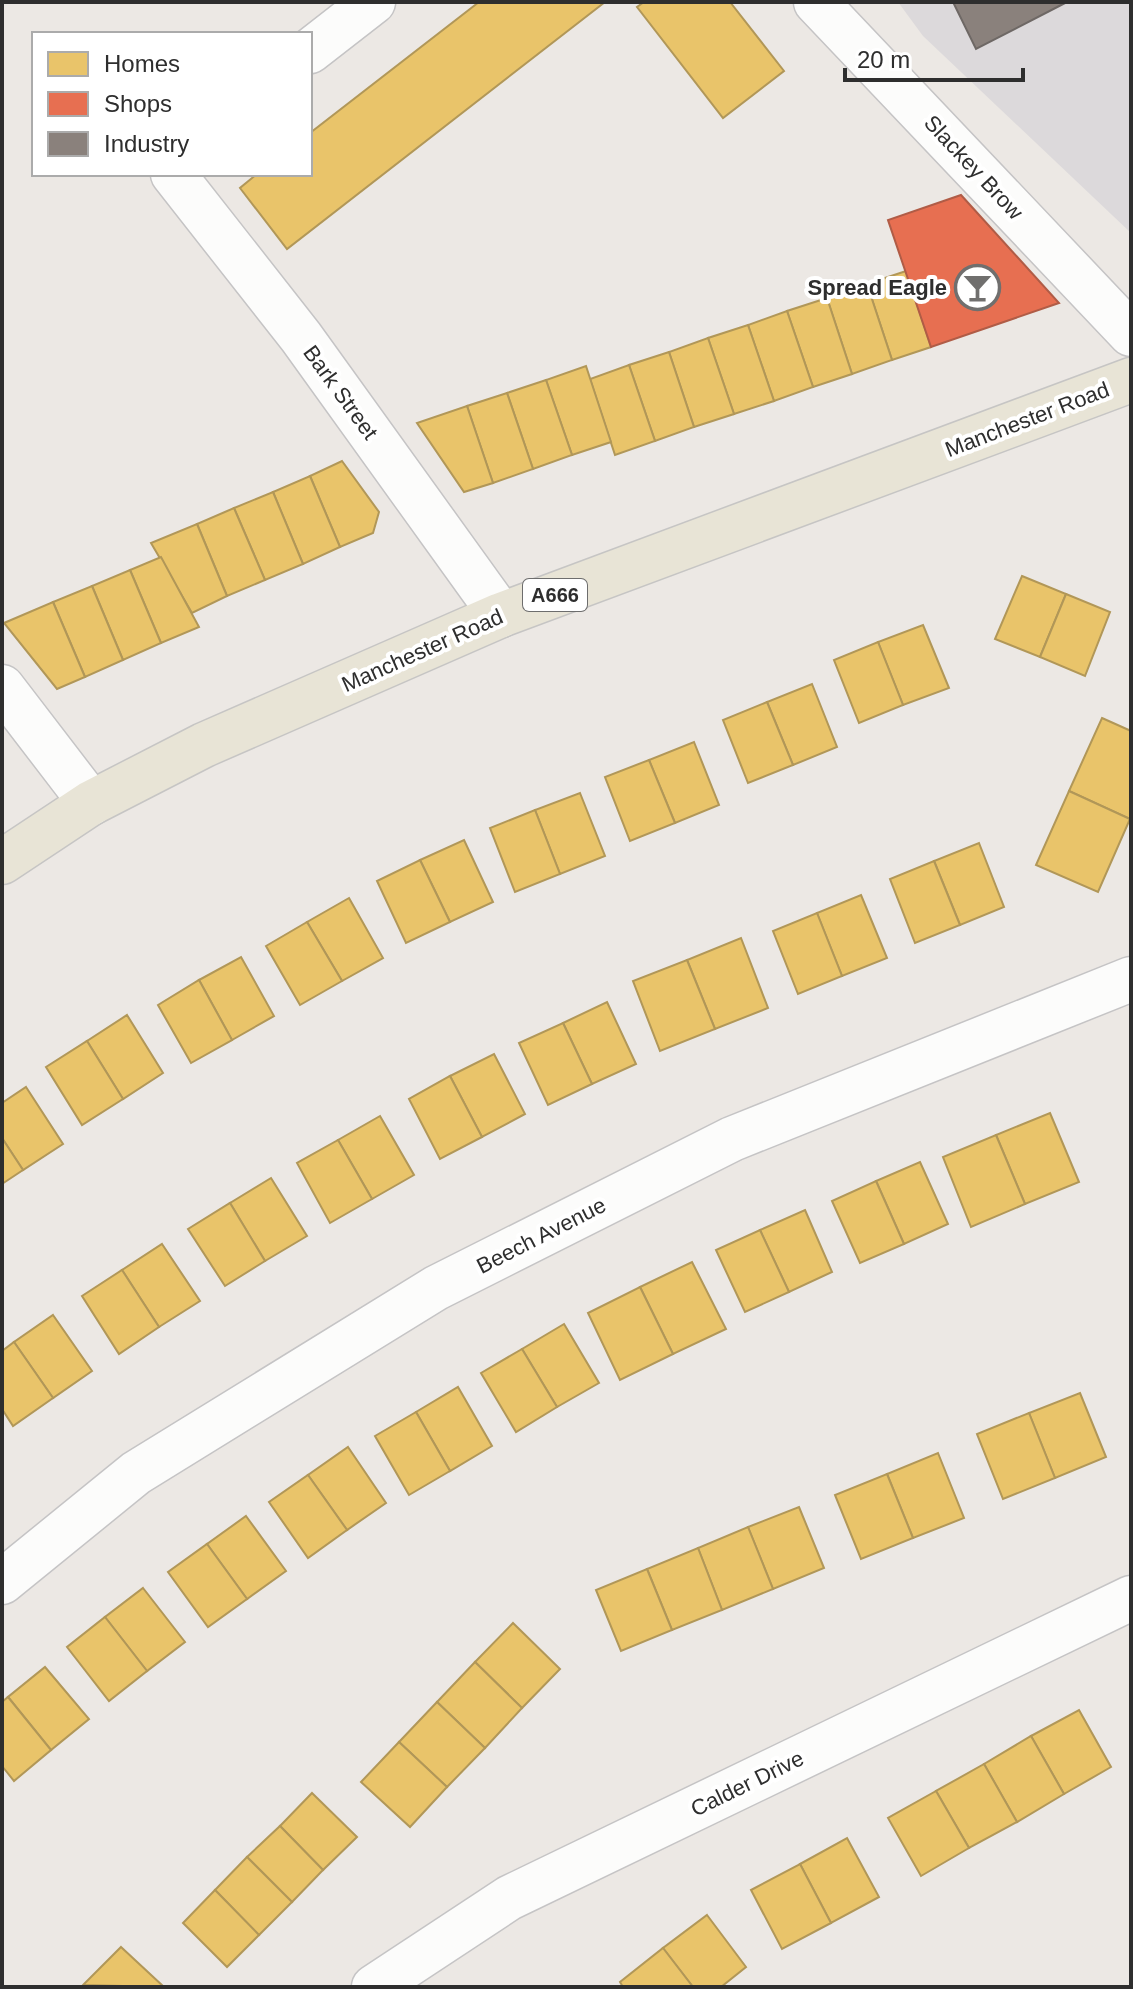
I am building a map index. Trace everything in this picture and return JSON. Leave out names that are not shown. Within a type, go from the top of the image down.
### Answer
[{"type":"main road","name":"Manchester Road","points":[[2,862],[91,803],[204,745],[501,615],[1131,380]]},
{"type":"street","points":[[312,49],[373,2]]},
{"type":"street","name":"Slackey Brow","points":[[816,2],[1131,334]]},
{"type":"street","name":"Bark Street","points":[[175,176],[301,337],[501,615]]},
{"type":"street","points":[[2,687],[91,803]]},
{"type":"street","name":"Beech Avenue","points":[[2,1582],[136,1473],[436,1288],[732,1139],[1131,979]]},
{"type":"street","name":"Calder Drive","points":[[374,1987],[509,1898],[1131,1598]]},
{"type":"shaded area","points":[[898,2],[1131,2],[1131,233],[923,36]]},
{"type":"building: Homes","points":[[479,2],[605,2],[287,249],[240,188],[255,176],[312,176],[312,131]]},
{"type":"building: Homes","points":[[644,2],[730,2],[784,71],[723,118],[637,7]]},
{"type":"building: Homes","points":[[906,271],[931,347],[892,360],[867,284]]},
{"type":"building: Homes","points":[[867,284],[892,360],[852,374],[827,298]]},
{"type":"building: Homes","points":[[827,298],[852,374],[813,387],[787,311]]},
{"type":"building: Homes","points":[[787,311],[813,387],[774,401],[748,325]]},
{"type":"building: Homes","points":[[748,325],[774,401],[734,414],[708,338]]},
{"type":"building: Homes","points":[[708,338],[734,414],[694,427],[669,352]]},
{"type":"building: Homes","points":[[669,352],[694,427],[655,441],[629,365]]},
{"type":"building: Homes","points":[[629,365],[655,441],[615,455],[590,379]]},
{"type":"building: Homes","points":[[586,366],[611,442],[572,455],[546,380]]},
{"type":"building: Homes","points":[[546,380],[572,455],[533,469],[507,393]]},
{"type":"building: Homes","points":[[507,393],[533,469],[493,483],[467,406]]},
{"type":"building: Homes","points":[[467,406],[493,483],[464,492],[417,423]]},
{"type":"building: Homes","points":[[342,461],[379,512],[373,533],[340,547],[310,476]]},
{"type":"building: Homes","points":[[310,476],[340,547],[303,564],[273,492]]},
{"type":"building: Homes","points":[[273,492],[303,564],[265,580],[234,508]]},
{"type":"building: Homes","points":[[234,508],[265,580],[227,596],[197,524]]},
{"type":"building: Homes","points":[[197,524],[227,596],[192,613],[151,543]]},
{"type":"building: Homes","points":[[161,557],[199,627],[161,643],[130,570]]},
{"type":"building: Homes","points":[[130,570],[161,643],[123,660],[92,586]]},
{"type":"building: Homes","points":[[1022,576],[1066,594],[1040,657],[995,639]]},
{"type":"building: Homes","points":[[92,586],[123,660],[85,677],[53,602]]},
{"type":"building: Homes","points":[[1066,594],[1110,612],[1085,676],[1040,657]]},
{"type":"building: Homes","points":[[53,602],[85,677],[57,689],[4,623]]},
{"type":"building: Homes","points":[[923,625],[949,688],[903,705],[878,642]]},
{"type":"building: Homes","points":[[878,642],[903,705],[859,723],[834,660]]},
{"type":"building: Homes","points":[[812,684],[837,747],[793,765],[767,702]]},
{"type":"building: Homes","points":[[767,702],[793,765],[748,783],[723,720]]},
{"type":"building: Homes","points":[[1102,718],[1131,731],[1130,819],[1069,791]]},
{"type":"building: Homes","points":[[694,742],[719,805],[675,823],[649,760]]},
{"type":"building: Homes","points":[[649,760],[675,823],[630,841],[605,777]]},
{"type":"building: Homes","points":[[1069,791],[1130,819],[1098,892],[1036,865]]},
{"type":"building: Homes","points":[[580,793],[605,856],[560,874],[535,810]]},
{"type":"building: Homes","points":[[535,810],[560,874],[515,892],[490,828]]},
{"type":"building: Homes","points":[[464,840],[493,902],[450,922],[420,860]]},
{"type":"building: Homes","points":[[979,843],[1004,907],[960,925],[934,861]]},
{"type":"building: Homes","points":[[420,860],[450,922],[406,943],[377,881]]},
{"type":"building: Homes","points":[[934,861],[960,925],[915,943],[890,879]]},
{"type":"building: Homes","points":[[861,895],[887,958],[842,976],[817,913]]},
{"type":"building: Homes","points":[[349,898],[383,958],[342,981],[307,922]]},
{"type":"building: Homes","points":[[817,913],[842,976],[798,994],[773,931]]},
{"type":"building: Homes","points":[[307,922],[342,981],[300,1005],[266,946]]},
{"type":"building: Homes","points":[[741,938],[768,1008],[715,1029],[687,960]]},
{"type":"building: Homes","points":[[241,957],[274,1016],[232,1040],[199,980]]},
{"type":"building: Homes","points":[[687,960],[715,1029],[660,1051],[633,981]]},
{"type":"building: Homes","points":[[199,980],[232,1040],[191,1063],[158,1005]]},
{"type":"building: Homes","points":[[607,1002],[636,1064],[592,1084],[563,1023]]},
{"type":"building: Homes","points":[[127,1015],[163,1073],[123,1099],[87,1041]]},
{"type":"building: Homes","points":[[563,1023],[592,1084],[548,1105],[519,1043]]},
{"type":"building: Homes","points":[[87,1041],[123,1099],[82,1125],[46,1067]]},
{"type":"building: Homes","points":[[494,1054],[525,1114],[482,1137],[450,1076]]},
{"type":"building: Homes","points":[[450,1076],[482,1137],[440,1159],[409,1099]]},
{"type":"building: Homes","points":[[26,1087],[63,1144],[23,1170],[2,1138],[2,1103]]},
{"type":"building: Homes","points":[[1050,1113],[1079,1182],[1025,1204],[996,1135]]},
{"type":"building: Homes","points":[[380,1116],[414,1175],[372,1199],[338,1140]]},
{"type":"building: Homes","points":[[996,1135],[1025,1204],[971,1227],[943,1157]]},
{"type":"building: Homes","points":[[2,1138],[23,1170],[2,1184]]},
{"type":"building: Homes","points":[[338,1140],[372,1199],[330,1223],[297,1163]]},
{"type":"building: Homes","points":[[920,1162],[948,1224],[904,1244],[876,1181]]},
{"type":"building: Homes","points":[[271,1178],[307,1236],[265,1261],[230,1203]]},
{"type":"building: Homes","points":[[876,1181],[904,1244],[860,1263],[832,1201]]},
{"type":"building: Homes","points":[[230,1203],[265,1261],[225,1286],[188,1229]]},
{"type":"building: Homes","points":[[805,1210],[832,1272],[789,1292],[760,1230]]},
{"type":"building: Homes","points":[[760,1230],[789,1292],[745,1312],[716,1250]]},
{"type":"building: Homes","points":[[162,1244],[200,1301],[159,1327],[122,1270]]},
{"type":"building: Homes","points":[[692,1262],[726,1329],[673,1354],[640,1287]]},
{"type":"building: Homes","points":[[122,1270],[159,1327],[119,1354],[82,1296]]},
{"type":"building: Homes","points":[[640,1287],[673,1354],[620,1380],[588,1313]]},
{"type":"building: Homes","points":[[53,1315],[92,1371],[53,1398],[14,1342]]},
{"type":"building: Homes","points":[[564,1324],[599,1383],[557,1407],[522,1349]]},
{"type":"building: Homes","points":[[14,1342],[53,1398],[13,1426],[2,1409],[2,1351]]},
{"type":"building: Homes","points":[[522,1349],[557,1407],[516,1432],[481,1373]]},
{"type":"building: Homes","points":[[458,1387],[492,1446],[450,1471],[416,1412]]},
{"type":"building: Homes","points":[[1080,1393],[1106,1457],[1055,1478],[1029,1413]]},
{"type":"building: Homes","points":[[416,1412],[450,1471],[409,1495],[375,1436]]},
{"type":"building: Homes","points":[[1029,1413],[1055,1478],[1003,1499],[977,1434]]},
{"type":"building: Homes","points":[[348,1447],[386,1503],[347,1530],[308,1475]]},
{"type":"building: Homes","points":[[938,1453],[964,1518],[913,1538],[887,1474]]},
{"type":"building: Homes","points":[[887,1474],[913,1538],[861,1559],[835,1495]]},
{"type":"building: Homes","points":[[308,1475],[347,1530],[308,1558],[269,1502]]},
{"type":"building: Homes","points":[[799,1507],[824,1568],[773,1589],[748,1527]]},
{"type":"building: Homes","points":[[246,1516],[286,1571],[247,1599],[207,1544]]},
{"type":"building: Homes","points":[[748,1527],[773,1589],[722,1610],[698,1548]]},
{"type":"building: Homes","points":[[207,1544],[247,1599],[208,1627],[168,1572]]},
{"type":"building: Homes","points":[[698,1548],[722,1610],[672,1630],[647,1569]]},
{"type":"building: Homes","points":[[647,1569],[672,1630],[621,1651],[596,1590]]},
{"type":"building: Homes","points":[[143,1588],[185,1642],[147,1671],[105,1617]]},
{"type":"building: Homes","points":[[105,1617],[147,1671],[109,1701],[67,1647]]},
{"type":"building: Homes","points":[[513,1623],[560,1669],[522,1708],[475,1662]]},
{"type":"building: Homes","points":[[475,1662],[522,1708],[485,1748],[437,1702]]},
{"type":"building: Homes","points":[[45,1667],[89,1719],[51,1750],[8,1697]]},
{"type":"building: Homes","points":[[8,1697],[51,1750],[14,1781],[2,1766],[2,1702]]},
{"type":"building: Homes","points":[[437,1702],[485,1748],[447,1787],[399,1742]]},
{"type":"building: Homes","points":[[1079,1710],[1111,1767],[1064,1794],[1031,1736]]},
{"type":"building: Homes","points":[[1031,1736],[1064,1794],[1017,1822],[984,1764]]},
{"type":"building: Homes","points":[[399,1742],[447,1787],[410,1827],[361,1782]]},
{"type":"building: Homes","points":[[984,1764],[1017,1822],[969,1848],[936,1791]]},
{"type":"building: Homes","points":[[936,1791],[969,1848],[921,1876],[888,1818]]},
{"type":"building: Homes","points":[[312,1793],[357,1837],[323,1870],[280,1826]]},
{"type":"building: Homes","points":[[280,1826],[323,1870],[292,1902],[247,1857]]},
{"type":"building: Homes","points":[[847,1838],[879,1897],[831,1923],[800,1864]]},
{"type":"building: Homes","points":[[247,1857],[292,1902],[259,1935],[215,1890]]},
{"type":"building: Homes","points":[[800,1864],[831,1923],[782,1949],[751,1890]]},
{"type":"building: Homes","points":[[215,1890],[259,1935],[227,1967],[183,1923]]},
{"type":"building: Homes","points":[[707,1915],[746,1967],[721,1987],[693,1987],[663,1948]]},
{"type":"building: Homes","points":[[121,1947],[164,1987],[83,1985]]},
{"type":"building: Homes","points":[[663,1948],[693,1987],[623,1987],[620,1982]]},
{"type":"building: Shops","name":"Spread Eagle","points":[[961,195],[1059,303],[931,347],[888,220]]},
{"type":"building: Industry","points":[[953,2],[1067,2],[976,49]]},
{"type":"place","name":"Spread Eagle","points":[[978,287]]}]
